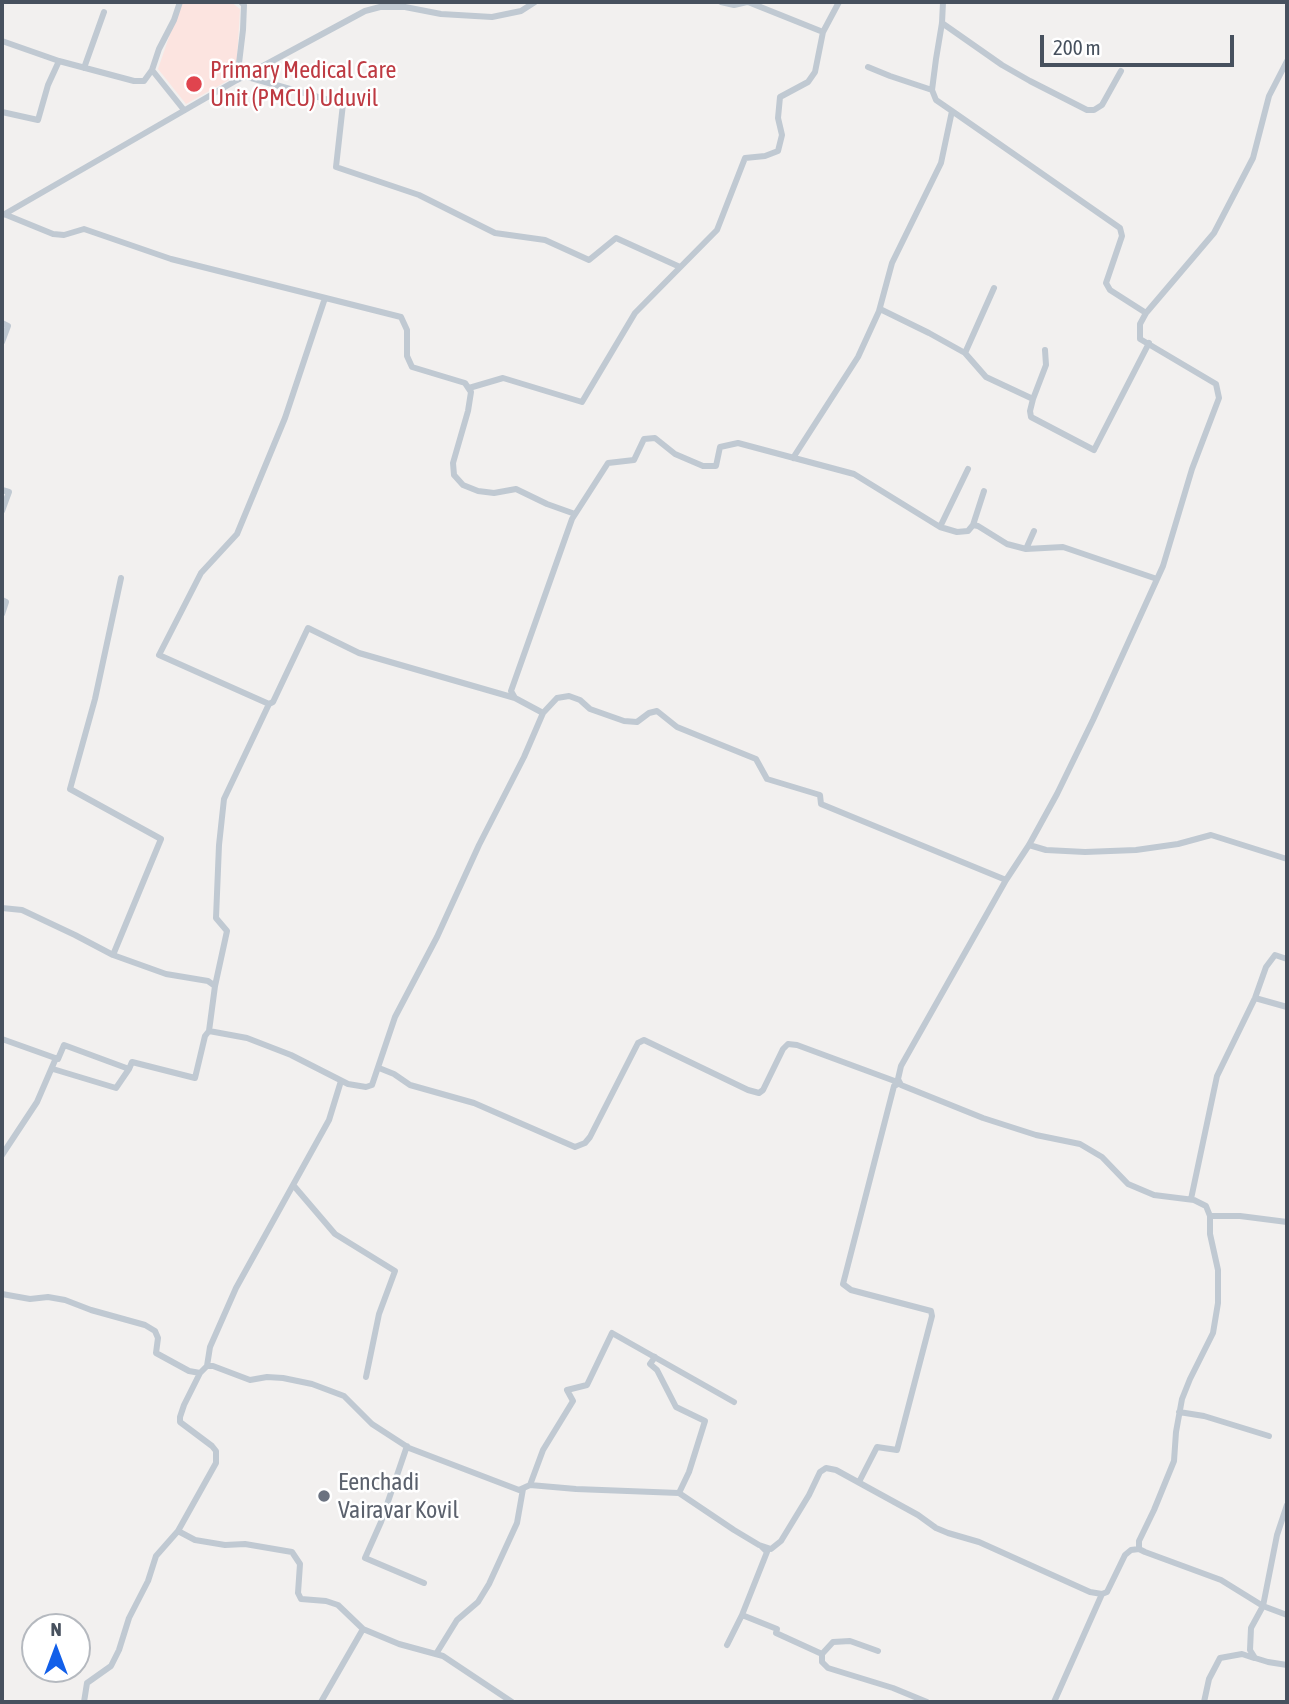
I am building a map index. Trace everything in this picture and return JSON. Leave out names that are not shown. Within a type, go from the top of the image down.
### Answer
[{"type":"street","points":[[2,41],[59,61],[134,81],[144,81],[152,70],[180,2]]},
{"type":"street","points":[[237,80],[243,30],[244,5],[241,2]]},
{"type":"street","points":[[3,215],[244,76],[380,4],[441,13],[492,16],[521,11],[535,2]]},
{"type":"street","points":[[721,2],[734,5],[747,2],[824,33]]},
{"type":"street","points":[[469,388],[503,378],[582,402],[635,313],[717,230],[745,158],[765,156],[778,151],[782,135],[778,118],[780,97],[808,82],[815,72],[824,33],[839,2]]},
{"type":"street","points":[[943,2],[932,90],[936,100],[1120,228],[1122,236],[1106,283],[1110,290],[1146,313]]},
{"type":"street","points":[[84,68],[104,12]]},
{"type":"street","points":[[942,23],[1030,82],[1087,110],[1094,110],[1102,105],[1121,71]]},
{"type":"street","points":[[2,112],[38,120],[48,85],[59,61]]},
{"type":"street","points":[[900,1083],[898,1079],[901,1066],[1057,794],[1163,566],[1192,469],[1219,398],[1216,384],[1140,339],[1140,324],[1146,313],[1214,233],[1253,158],[1269,96],[1287,61]]},
{"type":"street","points":[[869,67],[932,90]]},
{"type":"street","points":[[152,70],[184,110]]},
{"type":"street","points":[[244,76],[343,104],[335,167],[419,195],[495,233],[545,240],[589,260],[616,238],[680,267]]},
{"type":"street","points":[[793,458],[858,357],[879,311],[892,263],[941,163],[952,111]]},
{"type":"street","points":[[3,215],[53,234],[64,235],[84,229],[171,259],[401,317],[407,330],[407,356],[412,367],[466,383],[471,392],[453,463],[454,475],[463,485],[478,491],[494,493],[516,489],[575,514]]},
{"type":"street","points":[[965,353],[994,288]]},
{"type":"street","points":[[269,704],[159,655],[201,573],[237,534],[285,418],[325,298]]},
{"type":"street","points":[[879,311],[880,309],[929,332],[965,353],[986,377],[1033,399]]},
{"type":"street","points":[[2,323],[8,326],[2,342]]},
{"type":"street","points":[[1045,351],[1046,365],[1033,399],[1031,417],[1094,450],[1149,344]]},
{"type":"street","points":[[515,698],[512,691],[572,519],[608,463],[634,460],[644,439],[655,438],[675,454],[702,466],[716,466],[720,447],[738,443],[854,474],[940,527],[957,532],[968,531],[973,525],[984,491]]},
{"type":"street","points":[[940,527],[968,469]]},
{"type":"street","points":[[2,490],[9,492],[2,511]]},
{"type":"street","points":[[973,525],[1007,544],[1026,549],[1063,547],[1157,579]]},
{"type":"street","points":[[1026,549],[1034,531]]},
{"type":"street","points":[[113,956],[162,839],[70,789],[95,699],[121,578]]},
{"type":"street","points":[[2,600],[6,601],[2,614]]},
{"type":"street","points":[[53,1069],[116,1088],[132,1062],[195,1078],[205,1036],[209,1031],[227,931],[216,918],[224,799],[308,628],[359,653],[515,698],[543,713]]},
{"type":"street","points":[[209,1031],[247,1038],[291,1055],[348,1084],[366,1087],[372,1085],[395,1017],[438,937],[543,713],[557,698],[569,696],[580,700],[590,709],[624,721],[637,722],[649,713],[657,711],[677,727],[756,759],[767,779],[821,795],[821,804],[1006,880]]},
{"type":"street","points":[[1029,845],[1046,850],[1086,852],[1136,850],[1178,844],[1211,835],[1287,859]]},
{"type":"street","points":[[2,908],[22,910],[113,956],[166,974],[208,981],[215,986]]},
{"type":"street","points":[[1191,1199],[1217,1076],[1255,998],[1266,967],[1275,956],[1287,960]]},
{"type":"street","points":[[1255,998],[1287,1007]]},
{"type":"street","points":[[2,1040],[56,1058]]},
{"type":"street","points":[[379,1068],[410,1085],[474,1103],[575,1147],[590,1137],[638,1043],[644,1040],[758,1093],[764,1090],[783,1049],[788,1044],[797,1045],[900,1083],[983,1118],[1036,1135],[1080,1144],[1102,1157],[1128,1184],[1154,1195],[1191,1199],[1206,1206],[1219,1270],[1218,1303],[1213,1333],[1189,1379],[1182,1399],[1174,1461],[1139,1541],[1139,1549]]},
{"type":"street","points":[[2,1155],[37,1102],[64,1045],[130,1069]]},
{"type":"street","points":[[84,1702],[87,1684],[111,1666],[119,1650],[129,1618],[148,1581],[156,1556],[178,1531],[216,1463],[216,1451],[180,1422],[180,1417],[200,1373],[207,1366],[210,1347],[236,1288],[329,1120],[341,1081]]},
{"type":"street","points":[[859,1482],[877,1447],[897,1450],[932,1316],[930,1311],[851,1290],[842,1284],[894,1086],[900,1083]]},
{"type":"street","points":[[293,1186],[335,1234],[395,1271],[379,1314],[366,1377]]},
{"type":"street","points":[[1210,1216],[1240,1216],[1287,1222]]},
{"type":"street","points":[[2,1294],[65,1300],[145,1325],[155,1331],[159,1338],[156,1353],[190,1371],[200,1373]]},
{"type":"street","points":[[436,1654],[457,1620],[478,1602],[489,1584],[517,1523],[527,1487],[543,1450],[573,1401],[567,1390],[587,1385],[612,1333],[734,1402]]},
{"type":"street","points":[[655,1357],[650,1364],[657,1370],[676,1407],[705,1421],[689,1472],[679,1493]]},
{"type":"street","points":[[207,1366],[250,1380],[267,1377],[312,1384],[344,1396],[372,1424],[407,1446],[514,1489],[527,1487],[679,1493],[767,1552],[727,1646]]},
{"type":"street","points":[[1180,1412],[1204,1416],[1269,1436]]},
{"type":"street","points":[[407,1446],[381,1522],[365,1558],[424,1583]]},
{"type":"street","points":[[759,1545],[771,1549],[781,1541],[820,1472],[826,1468],[859,1482],[936,1528],[979,1542],[1090,1592],[1107,1592],[1125,1555],[1131,1550],[1139,1549],[1220,1580],[1263,1606],[1287,1615]]},
{"type":"street","points":[[1255,1658],[1250,1650],[1251,1628],[1263,1606],[1277,1535],[1287,1505]]},
{"type":"street","points":[[178,1531],[195,1540],[225,1545],[245,1544],[292,1552],[300,1564],[298,1593],[301,1599],[338,1605],[363,1629],[399,1644],[443,1656],[512,1702]]},
{"type":"street","points":[[1054,1702],[1102,1594]]},
{"type":"street","points":[[742,1615],[777,1629],[776,1633],[822,1654]]},
{"type":"street","points":[[334,1702],[323,1700],[363,1629]]},
{"type":"street","points":[[878,1651],[850,1641],[833,1642],[822,1654],[822,1662],[828,1668],[893,1688],[927,1702]]},
{"type":"street","points":[[1204,1702],[1209,1679],[1220,1658],[1242,1654],[1287,1665]]},
{"type":"shaded area","points":[[181,2],[231,2],[240,9],[236,76],[186,104],[158,69]]},
{"type":"place","name":"Primary Medical Care Unit (PMCU) Uduvil","points":[[194,84]]},
{"type":"place","name":"Eenchadi Vairavar Kovil","points":[[324,1496]]}]
